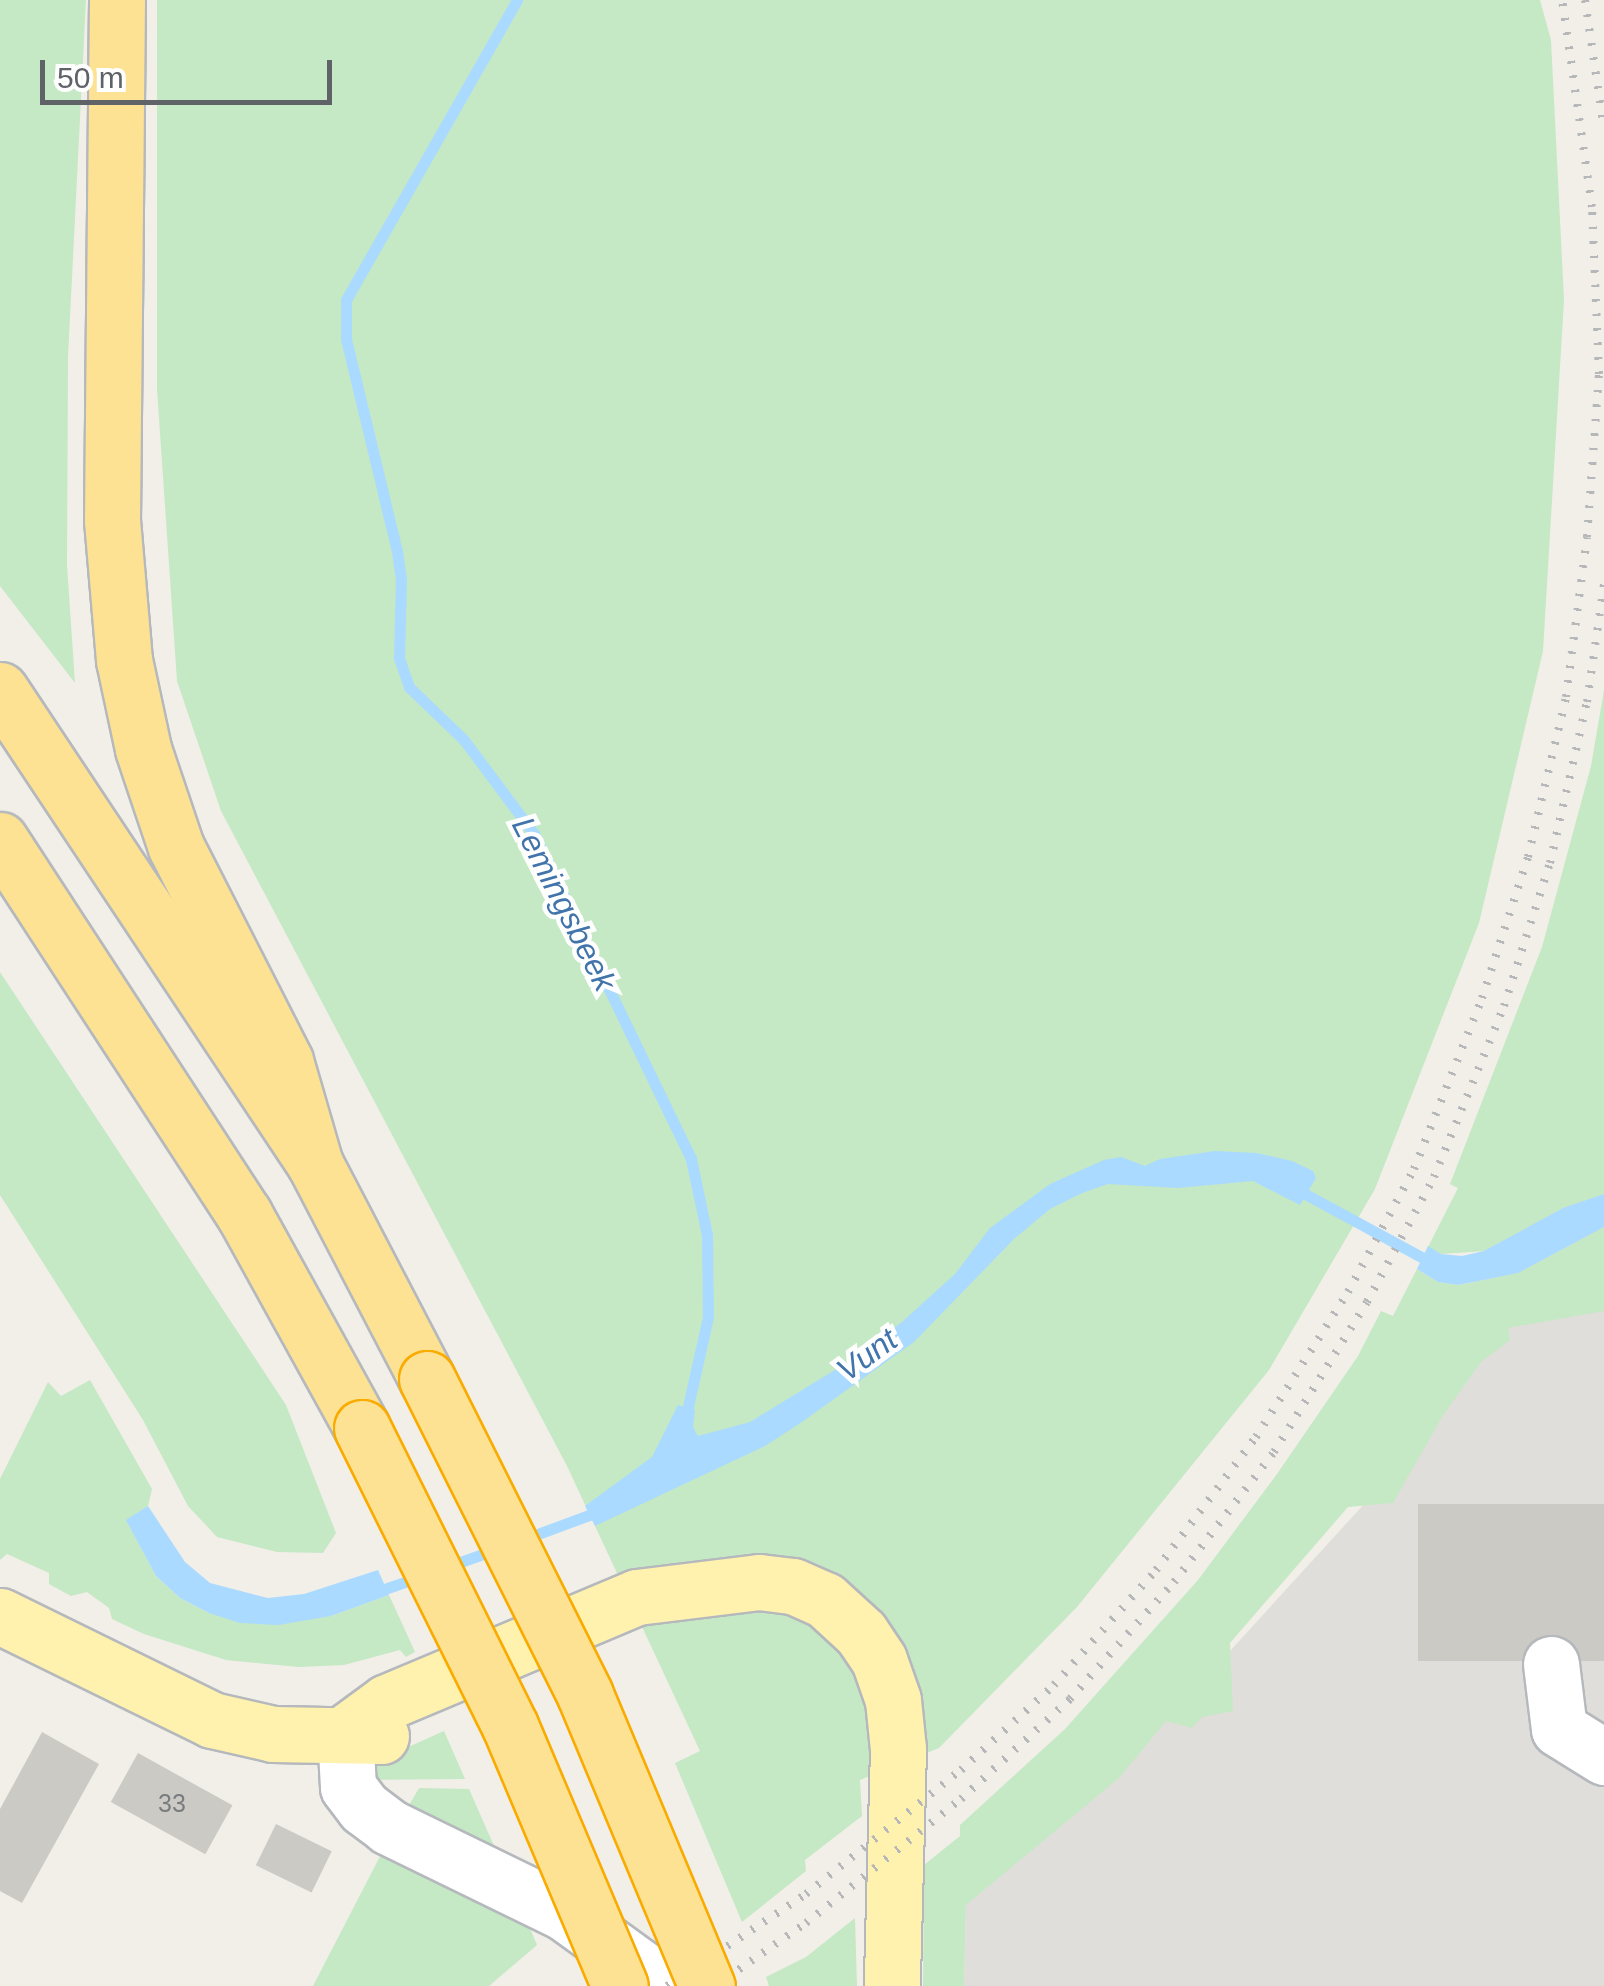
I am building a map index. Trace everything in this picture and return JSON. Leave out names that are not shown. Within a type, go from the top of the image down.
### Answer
[{"type":"highway","points":[[117,0],[112,520],[124,660],[143,749],[176,847],[285,1061],[315,1164]]},
{"type":"highway","points":[[0,690],[315,1164],[428,1379],[585,1694],[708,1986]]},
{"type":"highway","points":[[6,853],[244,1214],[362,1428],[510,1726],[620,1986]]},
{"type":"main road","points":[[0,1616],[178,1707],[212,1720],[274,1734],[345,1733],[387,1702],[636,1597],[696,1593],[758,1582],[793,1586],[825,1600],[862,1634],[880,1660],[893,1700],[898,1749],[892,1986]]},
{"type":"lane","points":[[1551,1664],[1559,1729],[1604,1757]]},
{"type":"lane","points":[[345,1733],[348,1788],[364,1808],[389,1826],[565,1912],[666,1986]]},
{"type":"shaded area","points":[[1604,1009],[1604,1986],[964,1986],[966,1905],[1166,1721],[1376,1491]]},
{"type":"green space","points":[[0,0],[86,0],[68,357],[67,565],[75,683],[0,586]]},
{"type":"green space","points":[[157,0],[1540,0],[1551,40],[1564,300],[1543,651],[1479,923],[1375,1189],[1269,1370],[1077,1607],[939,1748],[860,1780],[862,1816],[805,1860],[806,1871],[742,1922],[675,1763],[700,1751],[567,1466],[221,811],[177,681],[157,389]]},
{"type":"green space","points":[[1604,690],[1604,1194],[1563,1208],[1485,1251],[1441,1254],[1428,1247],[1458,1188],[1450,1184],[1542,947],[1591,766]]},
{"type":"green space","points":[[0,972],[286,1405],[336,1533],[323,1553],[277,1552],[217,1537],[188,1506],[143,1420],[0,1195]]},
{"type":"green space","points":[[1604,1227],[1604,1311],[1508,1328],[1510,1340],[1481,1362],[1442,1417],[1393,1503],[1348,1507],[1230,1643],[1233,1711],[1202,1717],[1192,1728],[1166,1721],[1119,1778],[966,1905],[964,1986],[923,1986],[924,1865],[960,1836],[960,1825],[1065,1729],[1198,1580],[1358,1356],[1381,1311],[1393,1316],[1417,1269],[1438,1282],[1458,1285],[1518,1273]]},
{"type":"green space","points":[[90,1380],[152,1489],[148,1506],[127,1521],[156,1576],[180,1598],[209,1613],[331,1616],[389,1595],[415,1652],[406,1657],[400,1650],[344,1665],[299,1667],[226,1660],[144,1634],[112,1619],[109,1608],[87,1592],[71,1596],[49,1584],[49,1573],[7,1554],[0,1560],[0,1479],[48,1382],[61,1396]]},
{"type":"green space","points":[[444,1731],[465,1779],[355,1780],[359,1769]]},
{"type":"green space","points":[[419,1788],[469,1789],[509,1880],[400,1821]]},
{"type":"green space","points":[[390,1837],[521,1907],[537,1945],[489,1986],[313,1986]]},
{"type":"green space","points":[[855,1918],[857,1986],[769,1986],[766,1977],[806,1957]]},
{"type":"water","points":[[1215,1151],[1256,1153],[1292,1161],[1313,1171],[1316,1178],[1300,1205],[1253,1181],[1178,1188],[1108,1184],[1082,1193],[1050,1209],[1015,1238],[914,1342],[799,1424],[765,1446],[595,1526],[585,1506],[652,1457],[678,1405],[695,1410],[693,1427],[698,1436],[750,1422],[864,1352],[955,1274],[990,1228],[1050,1184],[1104,1160],[1121,1157],[1145,1166],[1160,1159]]},
{"type":"water","points":[[1604,1194],[1604,1227],[1518,1273],[1458,1285],[1438,1282],[1417,1269],[1428,1246],[1441,1254],[1462,1256],[1484,1251],[1563,1208]]},
{"type":"water","points":[[148,1506],[185,1562],[210,1583],[268,1598],[304,1594],[378,1570],[389,1595],[331,1616],[278,1625],[240,1623],[209,1613],[180,1598],[156,1576],[126,1520]]},
{"type":"building","points":[[1418,1504],[1604,1504],[1604,1661],[1418,1661]]},
{"type":"building","points":[[42,1732],[99,1764],[22,1903],[0,1891],[0,1809]]},
{"type":"building","points":[[138,1753],[232,1805],[205,1854],[111,1802]]},
{"type":"building","points":[[276,1824],[332,1851],[312,1893],[256,1865]]},
{"type":"waterway","name":"Lemingsbeek","points":[[517,0],[346,300],[346,339],[397,551],[401,578],[399,658],[409,687],[464,740],[534,834],[691,1159],[707,1235],[708,1317],[685,1420]]},
{"type":"waterway","name":"Vunt","points":[[1296,1189],[1434,1264]]},
{"type":"waterway","name":"Vunt","points":[[524,1539],[600,1511]]},
{"type":"waterway","name":"Vunt","points":[[449,1566],[497,1549]]},
{"type":"waterway","name":"Vunt","points":[[373,1593],[422,1576]]},
{"type":"railway","points":[[667,1986],[806,1894],[961,1770],[1054,1685],[1156,1570],[1256,1437],[1348,1292],[1414,1169],[1482,998],[1528,857],[1566,697],[1587,537],[1599,374],[1592,207],[1562,0]]},
{"type":"railway","points":[[1585,0],[1604,129]]},
{"type":"railway","points":[[715,1986],[806,1923],[961,1799],[1070,1699],[1174,1582],[1274,1452],[1367,1302],[1434,1177],[1504,1006],[1550,863],[1587,702],[1604,584]]}]
